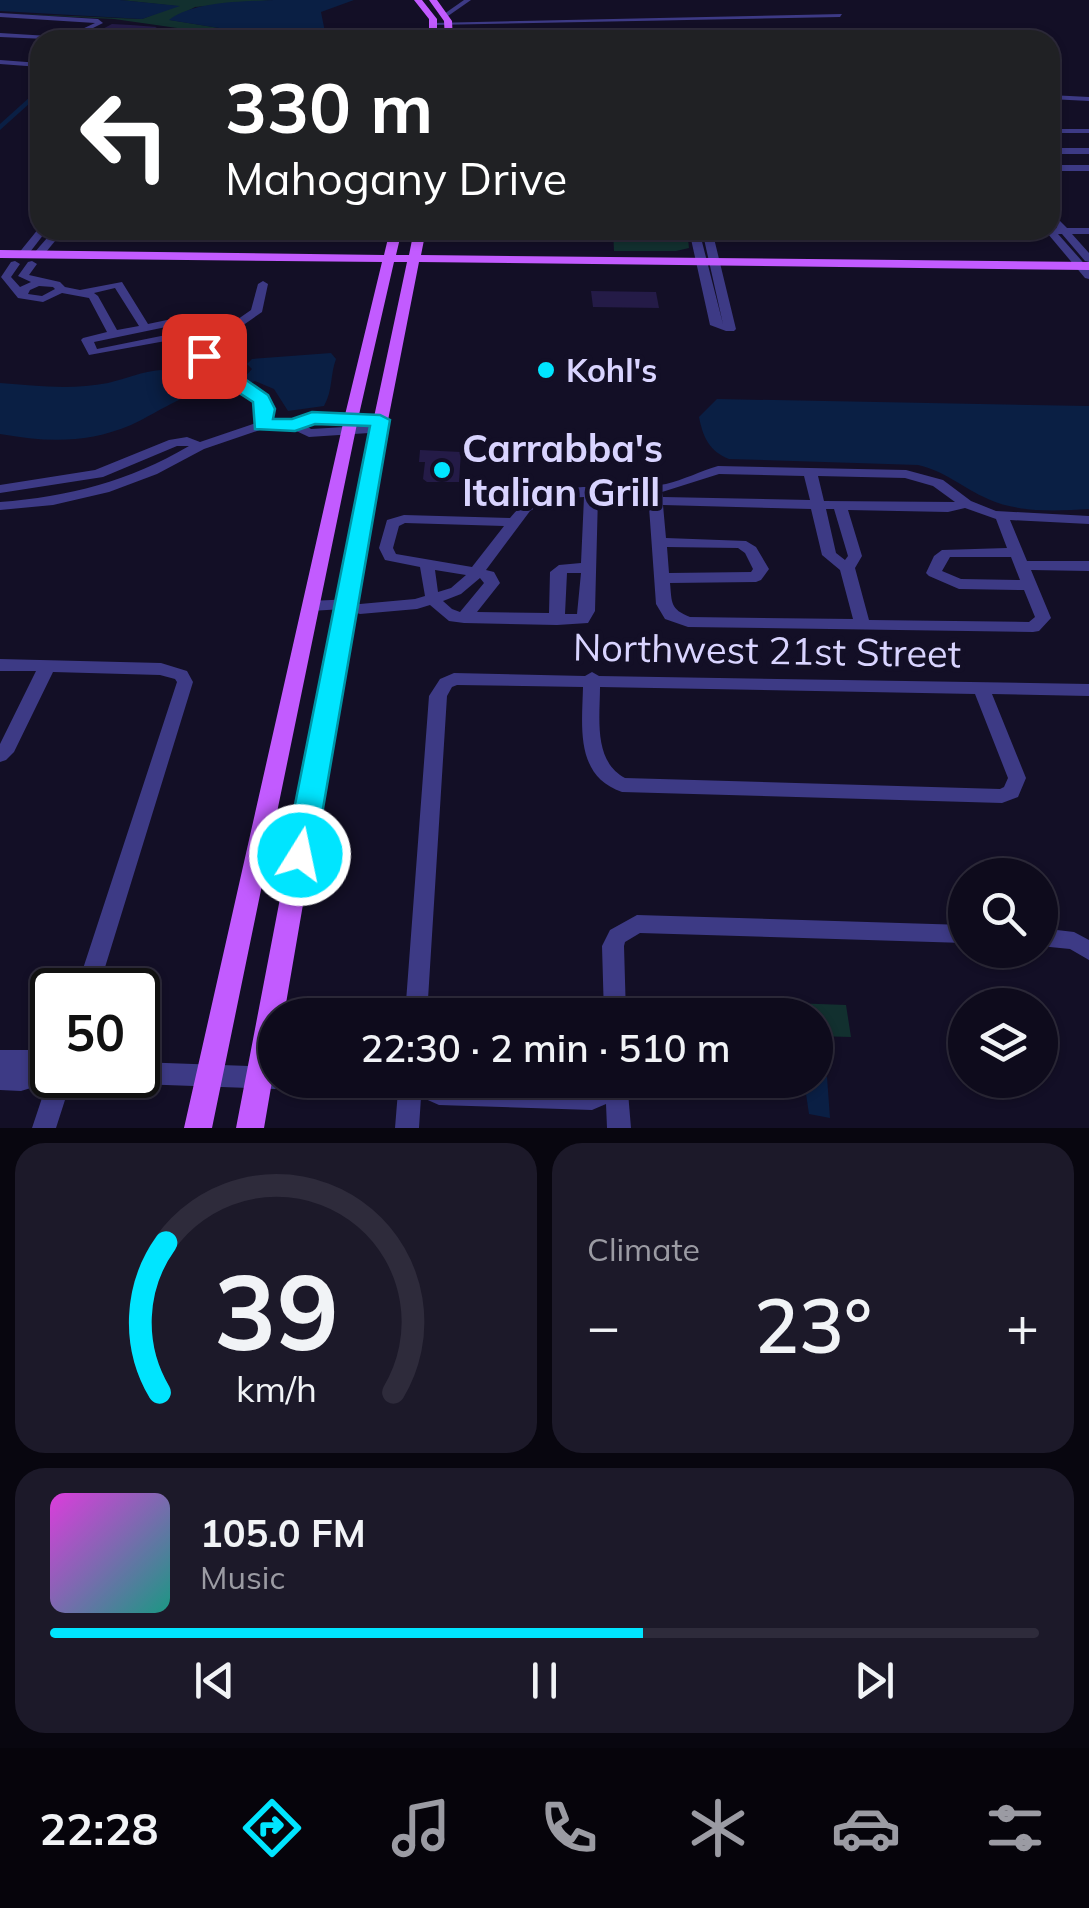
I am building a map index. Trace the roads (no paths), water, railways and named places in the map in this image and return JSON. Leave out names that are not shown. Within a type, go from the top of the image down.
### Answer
[{"type":"main road","points":[[418,0],[434,30]]},
{"type":"main road","points":[[432,0],[448,21],[448,30]]},
{"type":"main road","points":[[198,1128],[393,240]]},
{"type":"main road","points":[[280,998],[345,605],[418,240]]},
{"type":"main road","points":[[27,259],[68,255]]},
{"type":"main road","points":[[0,260],[68,255],[387,264]]},
{"type":"main road","points":[[0,260],[709,269],[1087,269]]},
{"type":"main road","points":[[250,1128],[260,1098]]},
{"type":"street","points":[[448,21],[468,0]]},
{"type":"street","points":[[523,21],[840,15]]},
{"type":"street","points":[[434,24],[580,21]]},
{"type":"street","points":[[0,31],[100,22],[87,30]]},
{"type":"street","points":[[0,31],[30,35]]},
{"type":"street","points":[[0,31],[30,42]]},
{"type":"street","points":[[0,62],[30,64]]},
{"type":"street","points":[[1060,93],[1089,99]]},
{"type":"street","points":[[1060,118],[1074,131]]},
{"type":"street","points":[[1060,136],[1089,130]]},
{"type":"street","points":[[1060,140],[1089,140]]},
{"type":"street","points":[[1060,148],[1089,151]]},
{"type":"street","points":[[1060,168],[1089,168]]},
{"type":"street","points":[[1060,226],[1087,269]]},
{"type":"street","points":[[1060,231],[1089,231]]},
{"type":"street","points":[[37,240],[22,274],[28,280],[87,290],[118,284],[145,328]]},
{"type":"street","points":[[48,240],[6,275],[10,289],[30,299],[42,299],[54,285]]},
{"type":"street","points":[[698,240],[709,269],[730,329],[716,326],[709,269],[708,240]]},
{"type":"street","points":[[1059,240],[1087,269]]},
{"type":"street","points":[[10,289],[28,280]]},
{"type":"street","points":[[262,425],[262,399],[208,363],[206,350],[256,312],[264,284]]},
{"type":"street","points":[[10,289],[54,285]]},
{"type":"street","points":[[87,290],[114,334]]},
{"type":"street","points":[[167,323],[174,326],[171,336],[94,353],[87,340],[114,334],[145,328],[167,323]]},
{"type":"street","points":[[0,506],[62,498],[123,484],[157,471],[200,446],[262,425],[295,425],[309,433],[350,425],[380,425]]},
{"type":"street","points":[[0,488],[98,474],[174,443],[186,441],[200,446]]},
{"type":"street","points":[[657,495],[718,470],[919,476],[944,486],[966,504],[1002,517],[1089,520]]},
{"type":"street","points":[[810,472],[829,555],[847,568],[863,626]]},
{"type":"street","points":[[311,606],[360,608],[435,599],[456,592],[539,498],[591,491],[840,505],[948,508],[966,504]]},
{"type":"street","points":[[427,562],[427,589],[447,613],[464,618],[576,620],[585,616],[591,491]]},
{"type":"street","points":[[657,495],[666,610],[688,622],[1033,627],[1043,618],[1002,517]]},
{"type":"street","points":[[840,505],[855,556],[847,568]]},
{"type":"street","points":[[464,618],[492,583],[489,575],[386,554],[392,523],[404,519],[514,522]]},
{"type":"street","points":[[660,542],[741,544],[751,550],[761,569],[756,577],[740,580],[663,578]]},
{"type":"street","points":[[1029,586],[959,584],[934,574],[941,556],[947,553],[1089,566]]},
{"type":"street","points":[[557,620],[558,572],[564,568],[589,568]]},
{"type":"street","points":[[0,665],[160,669],[181,676],[183,693],[94,968]]},
{"type":"street","points":[[0,754],[8,747],[48,666]]},
{"type":"street","name":"Northwest 21st Street","points":[[417,998],[438,696],[446,683],[464,676],[1089,690]]},
{"type":"street","points":[[592,678],[597,769],[602,776],[622,785],[992,797],[1011,792],[1017,778],[981,687]]},
{"type":"street","points":[[615,998],[613,946],[626,929],[650,923],[948,933]]},
{"type":"street","points":[[1058,937],[1088,950]]},
{"type":"street","points":[[0,1060],[30,1061]]},
{"type":"street","points":[[160,1075],[258,1078]]},
{"type":"street","points":[[0,1079],[30,1078]]},
{"type":"street","points":[[44,1128],[49,1098]]},
{"type":"street","points":[[406,1128],[410,1098]]},
{"type":"street","points":[[561,1098],[593,1098]]},
{"type":"street","points":[[614,1098],[619,1128]]},
{"type":"water","points":[[0,0],[120,0],[180,6],[142,19],[0,11]]},
{"type":"water","points":[[354,0],[321,12],[325,30],[232,30],[169,20],[192,9],[233,2]]},
{"type":"water","points":[[331,353],[336,359],[324,406],[288,411],[274,389],[255,381],[193,394],[131,425],[98,436],[50,440],[0,434],[0,383],[81,386],[161,370],[189,382],[219,386],[246,376],[252,369],[247,364],[252,359]]},
{"type":"water","points":[[717,399],[1089,406],[1089,509],[1012,507],[918,465],[729,459],[708,443],[699,417]]},
{"type":"water","points":[[807,1098],[829,1098],[830,1118],[809,1114]]},
{"type":"waterway","points":[[0,128],[30,100]]},
{"type":"place","name":"Kohl's","points":[[546,370]]},
{"type":"place","name":"Carrabba's Italian Grill","points":[[442,470]]}]
